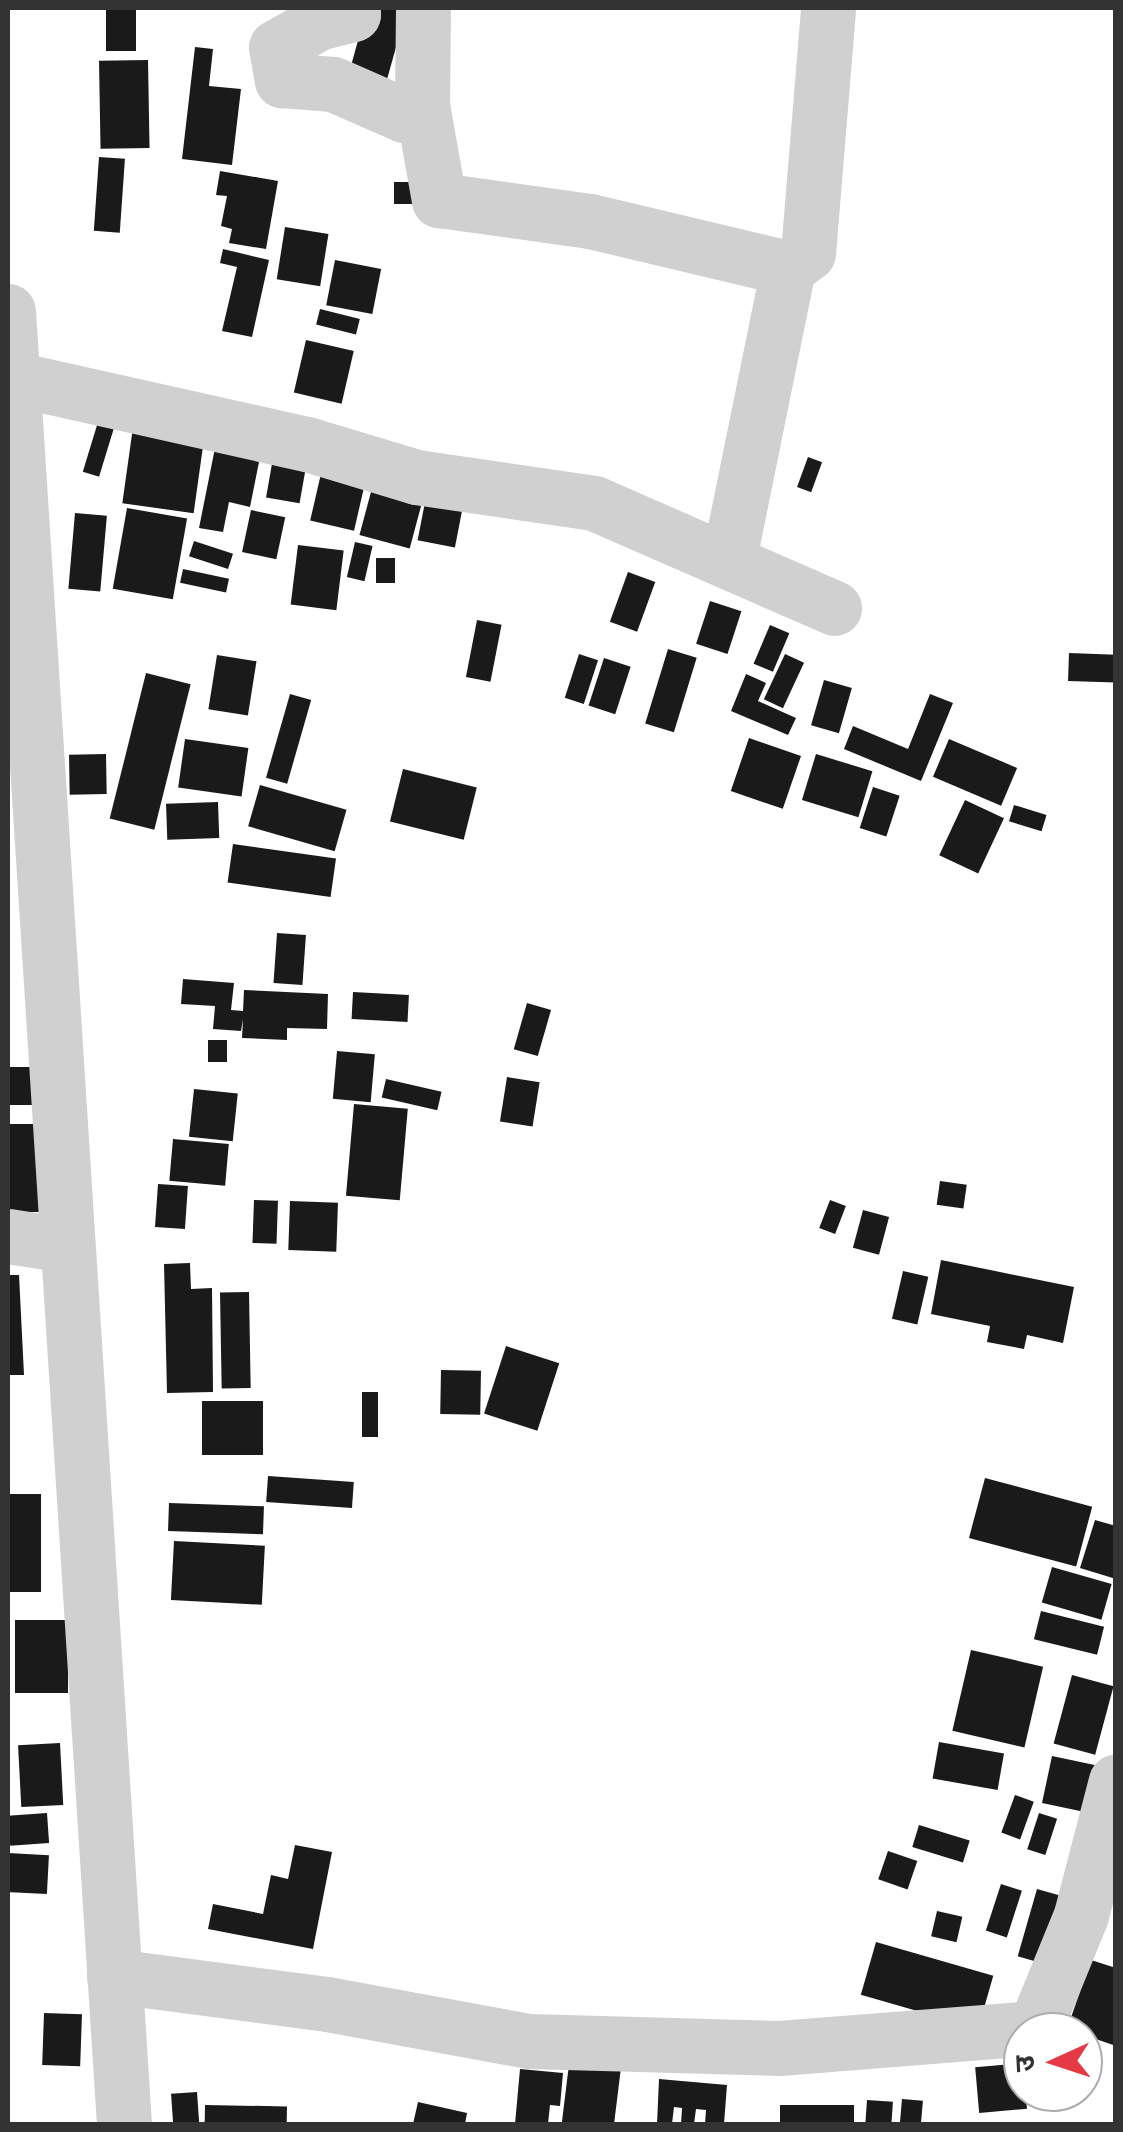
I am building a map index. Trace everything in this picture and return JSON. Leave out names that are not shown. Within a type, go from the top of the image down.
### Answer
[{"type":"street","points":[[353,8],[353,14],[318,23],[276,48],[282,80],[333,84],[404,115],[422,104]]},
{"type":"street","points":[[422,8],[422,104],[439,200],[590,221],[788,268]]},
{"type":"street","points":[[729,558],[788,268],[808,253],[828,8]]},
{"type":"street","points":[[8,311],[15,585],[66,1245],[124,2124]]},
{"type":"street","points":[[11,378],[307,444],[416,477],[594,504],[729,558],[834,608]]},
{"type":"street","points":[[8,1236],[66,1245]]},
{"type":"street","points":[[114,1976],[327,2004],[529,2041],[779,2048],[1036,2028],[1081,1915],[1116,1780]]},
{"type":"building","points":[[106,8],[136,8],[136,51],[106,51]]},
{"type":"building","points":[[367,8],[407,8],[386,83],[349,73]]},
{"type":"building","points":[[195,47],[213,49],[209,86],[241,89],[232,165],[182,159]]},
{"type":"building","points":[[148,60],[150,148],[101,149],[99,61]]},
{"type":"building","points":[[99,157],[125,159],[120,233],[94,231]]},
{"type":"building","points":[[220,171],[278,181],[266,249],[229,243],[232,229],[221,226],[227,196],[216,195]]},
{"type":"building","points":[[394,182],[422,182],[422,204],[394,204]]},
{"type":"building","points":[[285,227],[328,234],[320,286],[277,279]]},
{"type":"building","points":[[223,249],[269,260],[252,337],[222,331],[237,267],[220,263]]},
{"type":"building","points":[[335,260],[381,269],[372,314],[326,305]]},
{"type":"building","points":[[320,309],[360,319],[356,334],[316,325]]},
{"type":"building","points":[[306,340],[354,351],[342,404],[294,393]]},
{"type":"building","points":[[134,420],[205,430],[194,513],[122,503]]},
{"type":"building","points":[[98,422],[114,427],[99,477],[83,472]]},
{"type":"building","points":[[219,428],[264,437],[250,507],[229,502],[223,532],[199,528]]},
{"type":"building","points":[[808,457],[822,462],[811,492],[797,487]]},
{"type":"building","points":[[273,458],[306,464],[300,503],[266,497]]},
{"type":"building","points":[[323,465],[367,475],[354,531],[310,521]]},
{"type":"building","points":[[375,477],[425,490],[410,548],[359,535]]},
{"type":"building","points":[[426,497],[463,504],[455,547],[418,540]]},
{"type":"building","points":[[127,508],[187,519],[173,599],[113,589]]},
{"type":"building","points":[[251,510],[285,517],[276,559],[242,552]]},
{"type":"building","points":[[75,513],[107,516],[100,591],[68,589]]},
{"type":"building","points":[[194,541],[233,554],[228,569],[189,556]]},
{"type":"building","points":[[355,542],[373,546],[364,581],[347,577]]},
{"type":"building","points":[[298,545],[344,551],[336,610],[291,605]]},
{"type":"building","points":[[376,558],[395,558],[395,583],[376,583]]},
{"type":"building","points":[[183,569],[229,579],[226,592],[180,583]]},
{"type":"building","points":[[628,572],[655,582],[637,632],[610,622]]},
{"type":"building","points":[[710,601],[741,611],[727,654],[696,644]]},
{"type":"building","points":[[477,620],[502,625],[490,682],[466,677]]},
{"type":"building","points":[[770,625],[789,633],[773,672],[754,664]]},
{"type":"building","points":[[668,649],[697,658],[674,732],[645,724]]},
{"type":"building","points":[[1069,653],[1116,655],[1115,683],[1068,681]]},
{"type":"building","points":[[579,654],[598,660],[584,704],[565,698]]},
{"type":"building","points":[[785,654],[804,663],[783,708],[764,699]]},
{"type":"building","points":[[217,655],[257,661],[248,716],[208,709]]},
{"type":"building","points":[[604,658],[631,667],[615,714],[589,706]]},
{"type":"building","points":[[146,673],[191,684],[154,830],[110,819]]},
{"type":"building","points":[[746,674],[766,683],[758,701],[796,718],[788,735],[731,711]]},
{"type":"building","points":[[824,680],[852,688],[839,733],[811,725]]},
{"type":"building","points":[[290,694],[311,700],[287,784],[266,778]]},
{"type":"building","points":[[930,694],[953,703],[921,781],[844,749],[853,726],[908,749]]},
{"type":"building","points":[[749,738],[801,756],[783,809],[731,791]]},
{"type":"building","points":[[185,739],[248,748],[242,796],[178,788]]},
{"type":"building","points":[[949,739],[1017,768],[1001,806],[933,777]]},
{"type":"building","points":[[106,754],[107,794],[70,795],[69,755]]},
{"type":"building","points":[[816,754],[872,771],[858,817],[802,800]]},
{"type":"building","points":[[403,769],[477,787],[464,840],[390,821]]},
{"type":"building","points":[[260,785],[347,810],[335,851],[248,826]]},
{"type":"building","points":[[873,787],[900,796],[886,837],[860,828]]},
{"type":"building","points":[[965,800],[1004,818],[978,873],[939,855]]},
{"type":"building","points":[[218,802],[219,838],[167,840],[166,804]]},
{"type":"building","points":[[1014,805],[1047,815],[1042,831],[1009,821]]},
{"type":"building","points":[[233,844],[336,858],[331,897],[228,883]]},
{"type":"building","points":[[277,933],[306,935],[302,985],[274,983]]},
{"type":"building","points":[[183,979],[234,983],[231,1010],[243,1011],[244,990],[328,994],[327,1029],[287,1028],[287,1040],[242,1038],[243,1019],[241,1031],[213,1029],[215,1006],[181,1004]]},
{"type":"building","points":[[353,992],[409,995],[408,1022],[352,1019]]},
{"type":"building","points":[[527,1003],[551,1010],[538,1056],[514,1049]]},
{"type":"building","points":[[208,1040],[227,1040],[227,1062],[208,1062]]},
{"type":"building","points":[[337,1051],[375,1054],[371,1102],[333,1099]]},
{"type":"building","points":[[8,1067],[33,1067],[33,1105],[8,1105]]},
{"type":"building","points":[[507,1077],[540,1082],[533,1127],[500,1121]]},
{"type":"building","points":[[386,1079],[442,1092],[437,1110],[382,1098]]},
{"type":"building","points":[[194,1089],[238,1094],[233,1141],[189,1137]]},
{"type":"building","points":[[354,1104],[408,1109],[400,1200],[346,1196]]},
{"type":"building","points":[[8,1124],[42,1124],[42,1212],[8,1212]]},
{"type":"building","points":[[173,1139],[229,1144],[225,1186],[169,1181]]},
{"type":"building","points":[[940,1181],[967,1185],[963,1209],[937,1205]]},
{"type":"building","points":[[158,1184],[188,1186],[185,1229],[155,1227]]},
{"type":"building","points":[[254,1200],[278,1201],[276,1244],[252,1243]]},
{"type":"building","points":[[830,1200],[846,1206],[835,1234],[819,1228]]},
{"type":"building","points":[[290,1201],[338,1203],[336,1252],[288,1250]]},
{"type":"building","points":[[863,1210],[889,1217],[879,1255],[853,1248]]},
{"type":"building","points":[[941,1260],[1074,1287],[1063,1343],[1027,1335],[1024,1349],[987,1342],[990,1326],[931,1314]]},
{"type":"building","points":[[190,1263],[191,1289],[212,1288],[213,1392],[167,1393],[164,1264]]},
{"type":"building","points":[[903,1271],[928,1277],[917,1325],[892,1319]]},
{"type":"building","points":[[8,1275],[19,1275],[24,1375],[8,1375]]},
{"type":"building","points":[[249,1292],[251,1388],[222,1388],[220,1293]]},
{"type":"building","points":[[506,1346],[559,1363],[537,1431],[484,1414]]},
{"type":"building","points":[[441,1370],[481,1371],[480,1415],[440,1414]]},
{"type":"building","points":[[362,1392],[378,1392],[378,1437],[362,1437]]},
{"type":"building","points":[[202,1401],[263,1401],[263,1455],[202,1455]]},
{"type":"building","points":[[268,1476],[354,1482],[352,1508],[266,1502]]},
{"type":"building","points":[[985,1478],[1092,1507],[1076,1567],[969,1538]]},
{"type":"building","points":[[8,1494],[41,1494],[41,1592],[8,1592]]},
{"type":"building","points":[[169,1503],[264,1506],[263,1534],[168,1531]]},
{"type":"building","points":[[1095,1520],[1116,1526],[1116,1579],[1080,1568]]},
{"type":"building","points":[[174,1541],[265,1546],[262,1605],[171,1600]]},
{"type":"building","points":[[1052,1567],[1112,1584],[1101,1620],[1042,1603]]},
{"type":"building","points":[[1041,1611],[1104,1627],[1097,1655],[1034,1639]]},
{"type":"building","points":[[15,1620],[68,1620],[68,1693],[15,1693]]},
{"type":"building","points":[[971,1650],[1043,1667],[1024,1748],[952,1731]]},
{"type":"building","points":[[1072,1675],[1114,1686],[1095,1755],[1054,1744]]},
{"type":"building","points":[[939,1742],[1004,1753],[998,1790],[933,1778]]},
{"type":"building","points":[[60,1743],[63,1805],[21,1807],[18,1745]]},
{"type":"building","points":[[1052,1756],[1108,1768],[1098,1815],[1042,1803]]},
{"type":"building","points":[[1015,1795],[1034,1802],[1020,1839],[1001,1833]]},
{"type":"building","points":[[47,1813],[49,1843],[10,1846],[8,1816]]},
{"type":"building","points":[[1039,1813],[1057,1819],[1045,1855],[1027,1849]]},
{"type":"building","points":[[919,1825],[970,1840],[963,1862],[912,1847]]},
{"type":"building","points":[[295,1845],[332,1852],[313,1949],[208,1929],[213,1904],[263,1914],[271,1875],[288,1879]]},
{"type":"building","points":[[888,1851],[917,1861],[908,1889],[878,1879]]},
{"type":"building","points":[[8,1853],[49,1855],[47,1894],[8,1892]]},
{"type":"building","points":[[1001,1884],[1022,1891],[1007,1937],[986,1931]]},
{"type":"building","points":[[1037,1889],[1069,1898],[1049,1965],[1018,1956]]},
{"type":"building","points":[[937,1911],[962,1917],[956,1942],[931,1936]]},
{"type":"building","points":[[876,1942],[993,1976],[978,2028],[861,1995]]},
{"type":"building","points":[[1091,1960],[1116,1968],[1116,2046],[1103,2041],[1103,2012],[1073,2012]]},
{"type":"building","points":[[44,2013],[82,2014],[80,2066],[42,2065]]},
{"type":"building","points":[[571,2048],[623,2054],[614,2124],[562,2124]]},
{"type":"building","points":[[1003,2065],[1003,2111],[979,2113],[975,2067]]},
{"type":"building","points":[[520,2069],[563,2073],[560,2106],[550,2105],[548,2124],[515,2124]]},
{"type":"building","points":[[659,2079],[727,2085],[724,2124],[705,2124],[706,2110],[696,2109],[694,2124],[681,2124],[682,2108],[674,2107],[672,2124],[657,2124]]},
{"type":"building","points":[[197,2092],[199,2124],[173,2124],[171,2094]]},
{"type":"building","points":[[902,2099],[923,2101],[921,2124],[900,2124]]},
{"type":"building","points":[[867,2100],[893,2102],[891,2124],[865,2124]]},
{"type":"building","points":[[418,2102],[467,2113],[465,2124],[413,2124]]},
{"type":"building","points":[[205,2105],[287,2106],[287,2124],[205,2124]]},
{"type":"building","points":[[780,2105],[854,2105],[854,2124],[780,2124]]}]
